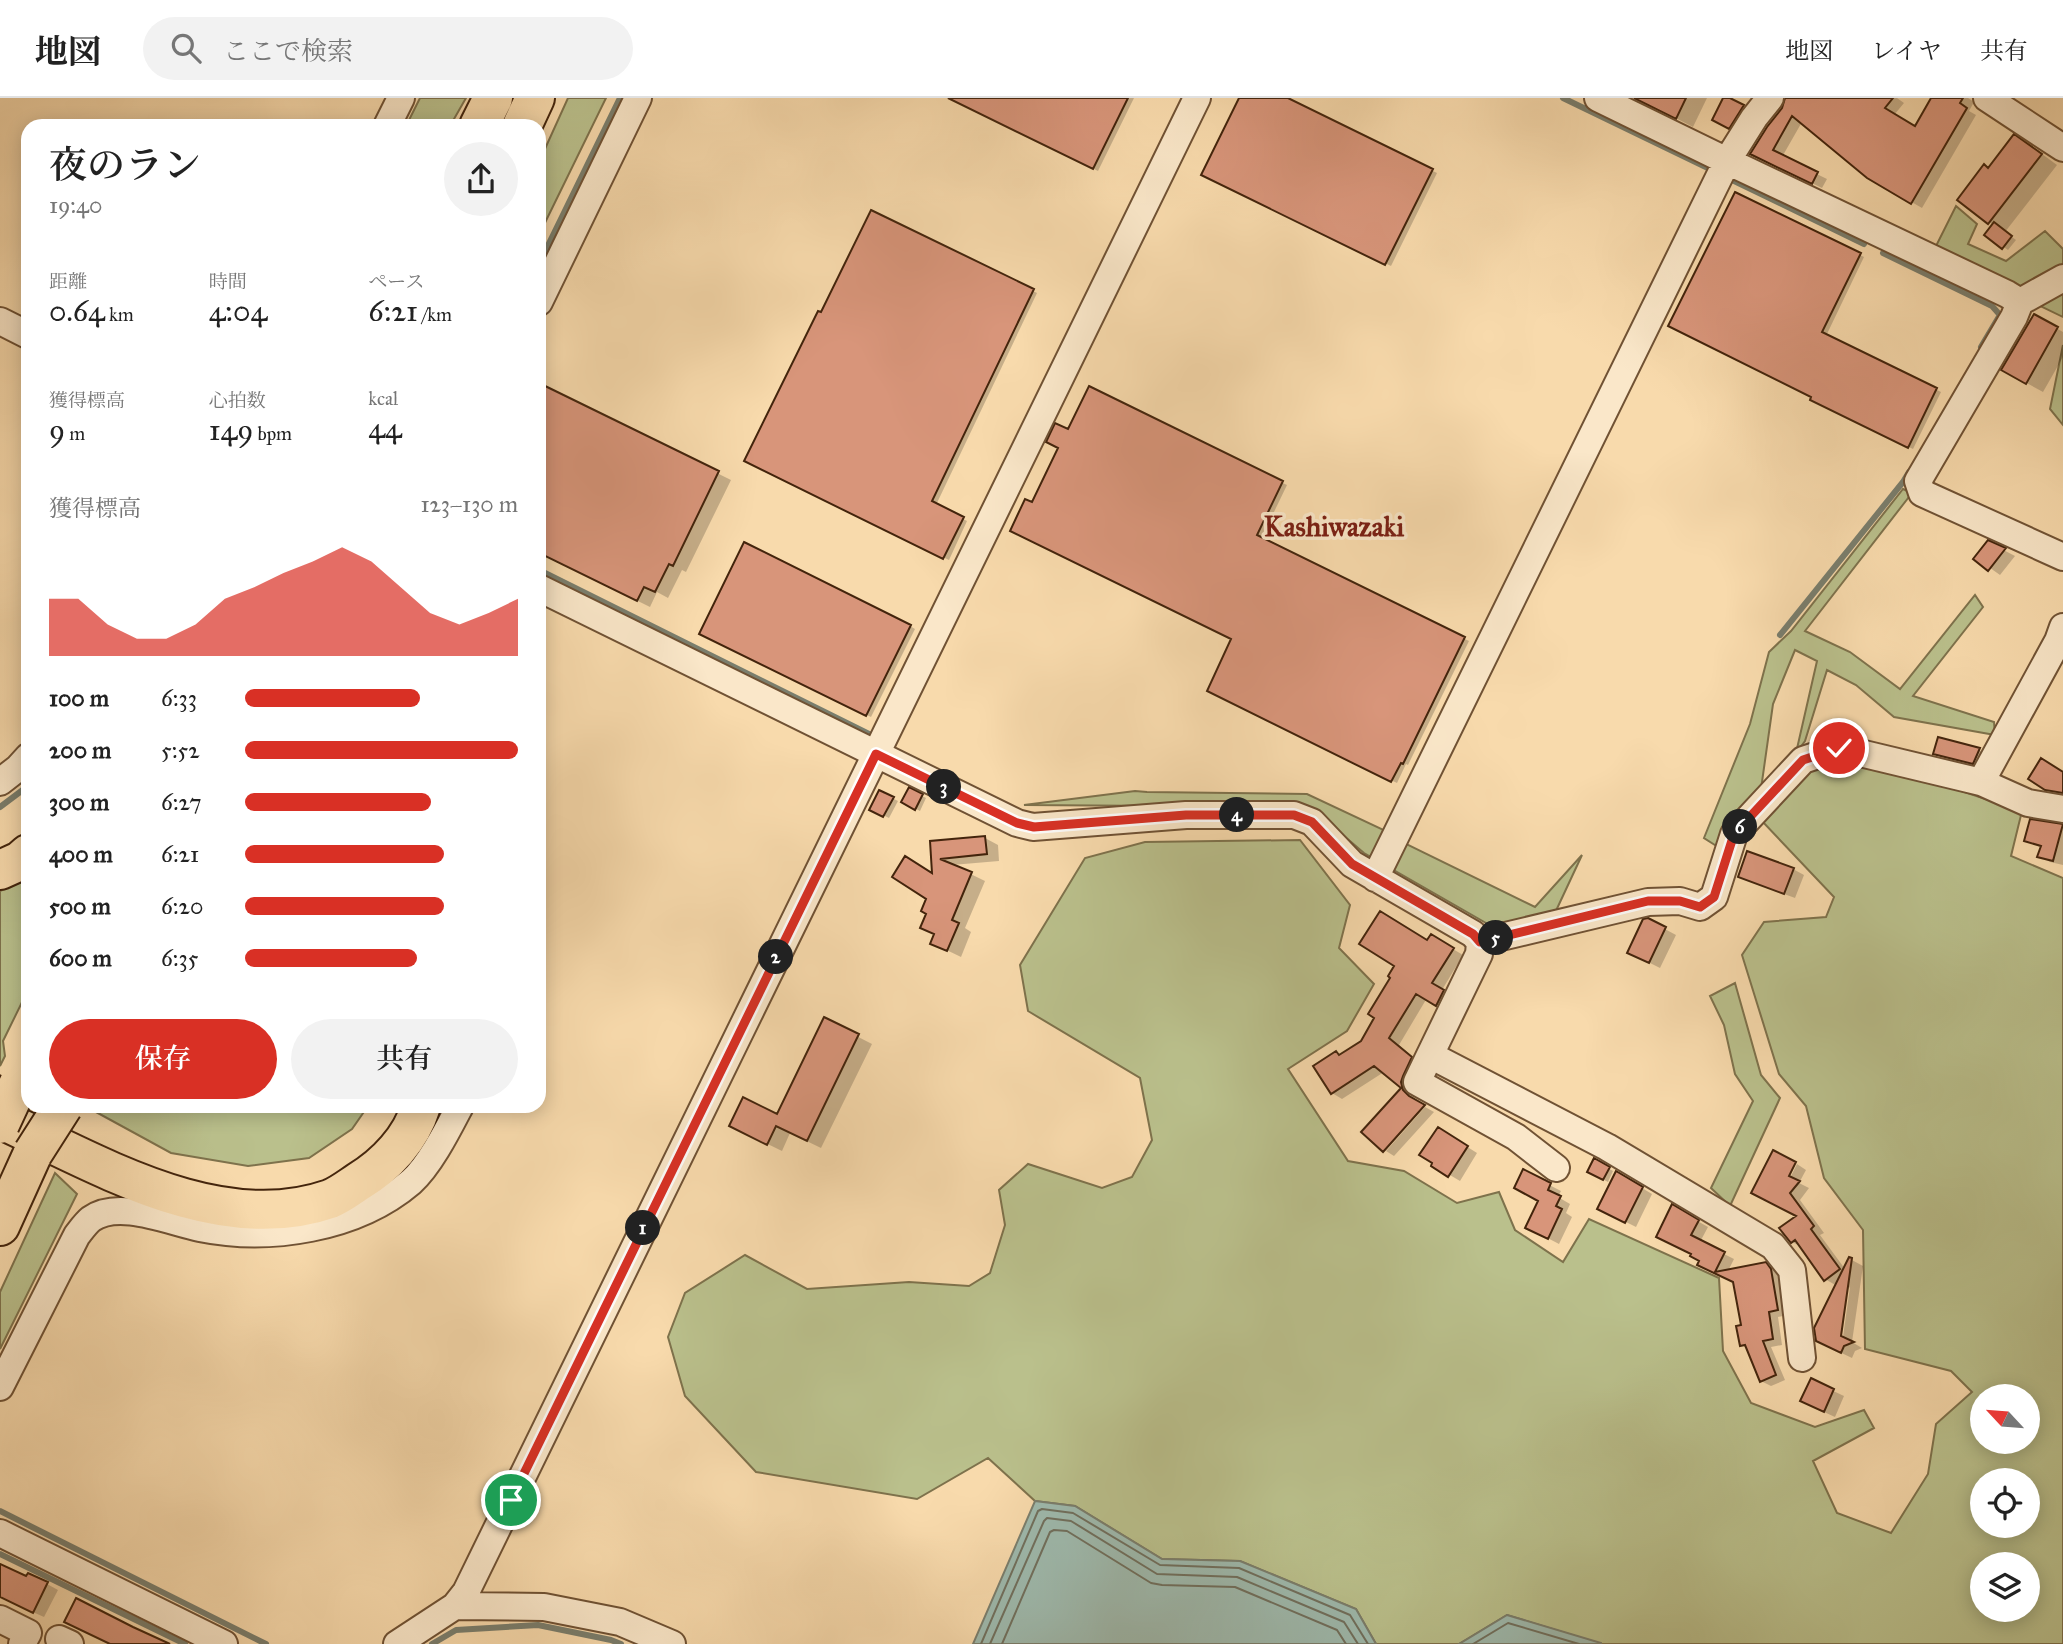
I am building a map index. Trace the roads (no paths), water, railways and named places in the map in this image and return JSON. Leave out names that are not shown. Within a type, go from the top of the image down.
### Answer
[{"type":"highway","points":[[482,119],[493,98]]},
{"type":"highway","points":[[525,119],[535,98]]},
{"type":"highway","points":[[534,119],[542,98]]},
{"type":"highway","points":[[0,870],[21,860]]},
{"type":"highway","points":[[0,1226],[25,1113]]},
{"type":"highway","points":[[34,1113],[146,1187],[212,1205],[254,1209],[292,1208],[332,1198],[393,1155],[419,1113]]},
{"type":"highway","points":[[37,1113],[145,1163],[195,1181],[243,1189],[288,1187],[317,1181],[345,1169],[383,1136],[395,1113]]},
{"type":"street","points":[[390,119],[401,98]]},
{"type":"street","points":[[546,288],[638,98]]},
{"type":"street","points":[[397,1644],[455,1606],[466,1592],[1197,98]]},
{"type":"street","points":[[1598,98],[1633,106],[1727,162],[2020,302]]},
{"type":"street","points":[[1375,878],[1727,162],[1754,118],[1770,98]]},
{"type":"street","points":[[1987,98],[2063,148]]},
{"type":"street","points":[[2063,278],[2020,302],[2014,317],[1918,481],[1922,493],[2063,557]]},
{"type":"street","points":[[0,321],[21,332]]},
{"type":"street","points":[[546,591],[1017,823],[1034,827],[1186,815],[1294,815],[1312,822],[1352,864],[1473,934],[1480,942],[1479,954],[1417,1082],[1516,1137],[1556,1168]]},
{"type":"street","points":[[1981,782],[2058,641],[2063,627]]},
{"type":"street","points":[[1480,942],[1648,901],[1680,901],[1700,907],[1714,897],[1734,834],[1803,760],[1839,748],[1981,782],[2028,803],[2063,809]]},
{"type":"street","points":[[0,782],[21,765]]},
{"type":"street","points":[[1430,1055],[1607,1147],[1773,1246],[1792,1270],[1802,1358]]},
{"type":"street","points":[[0,1387],[77,1235],[92,1218],[111,1212],[134,1211],[202,1228],[265,1234],[320,1227],[379,1205],[413,1180],[437,1147],[456,1113]]},
{"type":"street","points":[[0,1533],[224,1644]]},
{"type":"street","points":[[455,1606],[544,1607],[620,1622],[672,1644]]},
{"type":"street","points":[[0,1619],[28,1633],[22,1644]]},
{"type":"water","points":[[1035,1501],[1075,1506],[1162,1559],[1240,1561],[1356,1609],[1376,1644],[973,1644]]},
{"type":"water","points":[[1507,1615],[1601,1643],[1601,1644],[1459,1644]]},
{"type":"waterway","points":[[546,250],[620,98]]},
{"type":"waterway","points":[[1563,98],[1712,170]]},
{"type":"waterway","points":[[1730,179],[1864,244]]},
{"type":"waterway","points":[[1883,253],[1992,306],[2000,315],[1981,347]]},
{"type":"waterway","points":[[1780,635],[1909,472]]},
{"type":"waterway","points":[[546,573],[869,734]]},
{"type":"waterway","points":[[0,807],[21,791]]},
{"type":"waterway","points":[[0,1511],[266,1644]]},
{"type":"waterway","points":[[0,1554],[185,1644]]},
{"type":"waterway","points":[[432,1644],[456,1630],[538,1625],[621,1644]]},
{"type":"district","name":"Kashiwazaki","points":[[1334,526]]}]
